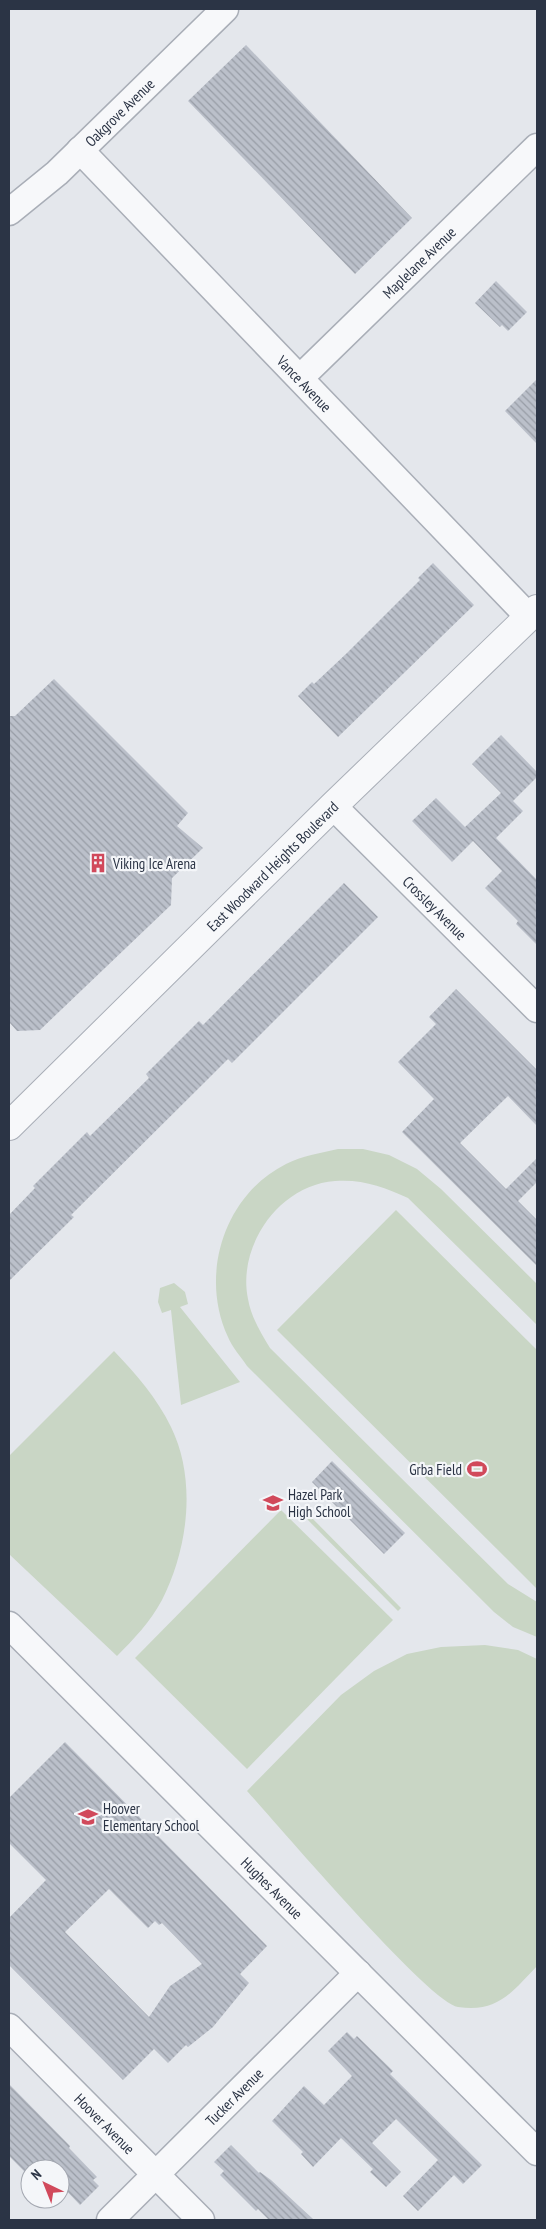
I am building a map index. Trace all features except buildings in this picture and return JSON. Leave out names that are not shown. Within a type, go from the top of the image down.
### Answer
[{"type":"street","name":"Oakgrove Avenue","points":[[9,212],[37,191],[225,9]]},
{"type":"street","name":"Maplelane Avenue","points":[[300,378],[537,147]]},
{"type":"street","name":"Vance Avenue","points":[[80,150],[300,378],[533,613]]},
{"type":"street","name":"East Woodward Heights Boulevard","points":[[9,1126],[333,806],[533,613]]},
{"type":"street","name":"Crossley Avenue","points":[[333,806],[537,1009]]},
{"type":"street","name":"Hughes Avenue","points":[[9,1625],[537,2152]]},
{"type":"street","name":"Tucker Avenue","points":[[110,2220],[358,1973]]},
{"type":"street","name":"Hoover Avenue","points":[[9,2027],[201,2220]]},
{"type":"green space","points":[[338,1149],[363,1149],[389,1155],[417,1169],[441,1189],[537,1284],[537,1325],[408,1198],[390,1190],[355,1181],[335,1181],[315,1185],[296,1194],[280,1206],[266,1222],[256,1239],[249,1259],[246,1279],[249,1306],[270,1348],[508,1584],[537,1602],[537,1637],[513,1627],[494,1612],[247,1366],[228,1337],[220,1313],[216,1288],[217,1263],[223,1239],[233,1216],[247,1195],[265,1178],[286,1164]]},
{"type":"green space","name":"Grba Field","points":[[396,1210],[537,1350],[537,1589],[277,1330]]},
{"type":"green space","points":[[174,1283],[185,1292],[188,1304],[180,1307],[240,1382],[181,1405],[171,1310],[162,1313],[158,1302],[160,1288]]},
{"type":"green space","points":[[114,1351],[145,1387],[171,1427],[184,1469],[186,1492],[183,1537],[171,1580],[152,1616],[136,1637],[117,1656],[9,1554],[9,1456]]},
{"type":"green space","points":[[281,1510],[393,1620],[247,1769],[135,1658]]},
{"type":"green space","points":[[306,1512],[401,1608],[398,1611],[303,1515]]},
{"type":"green space","points":[[485,1645],[518,1650],[537,1659],[537,1966],[512,1992],[494,2004],[472,2008],[458,2007],[442,1998],[417,1976],[319,1873],[247,1791],[341,1695],[374,1671],[407,1654],[441,1647]]},
{"type":"place","name":"Viking Ice Arena","points":[[98,863]]},
{"type":"place","name":"Grba Field","points":[[477,1469]]},
{"type":"place","name":"Hazel Park High School","points":[[273,1503]]},
{"type":"place","name":"Hoover Elementary School","points":[[88,1817]]}]
